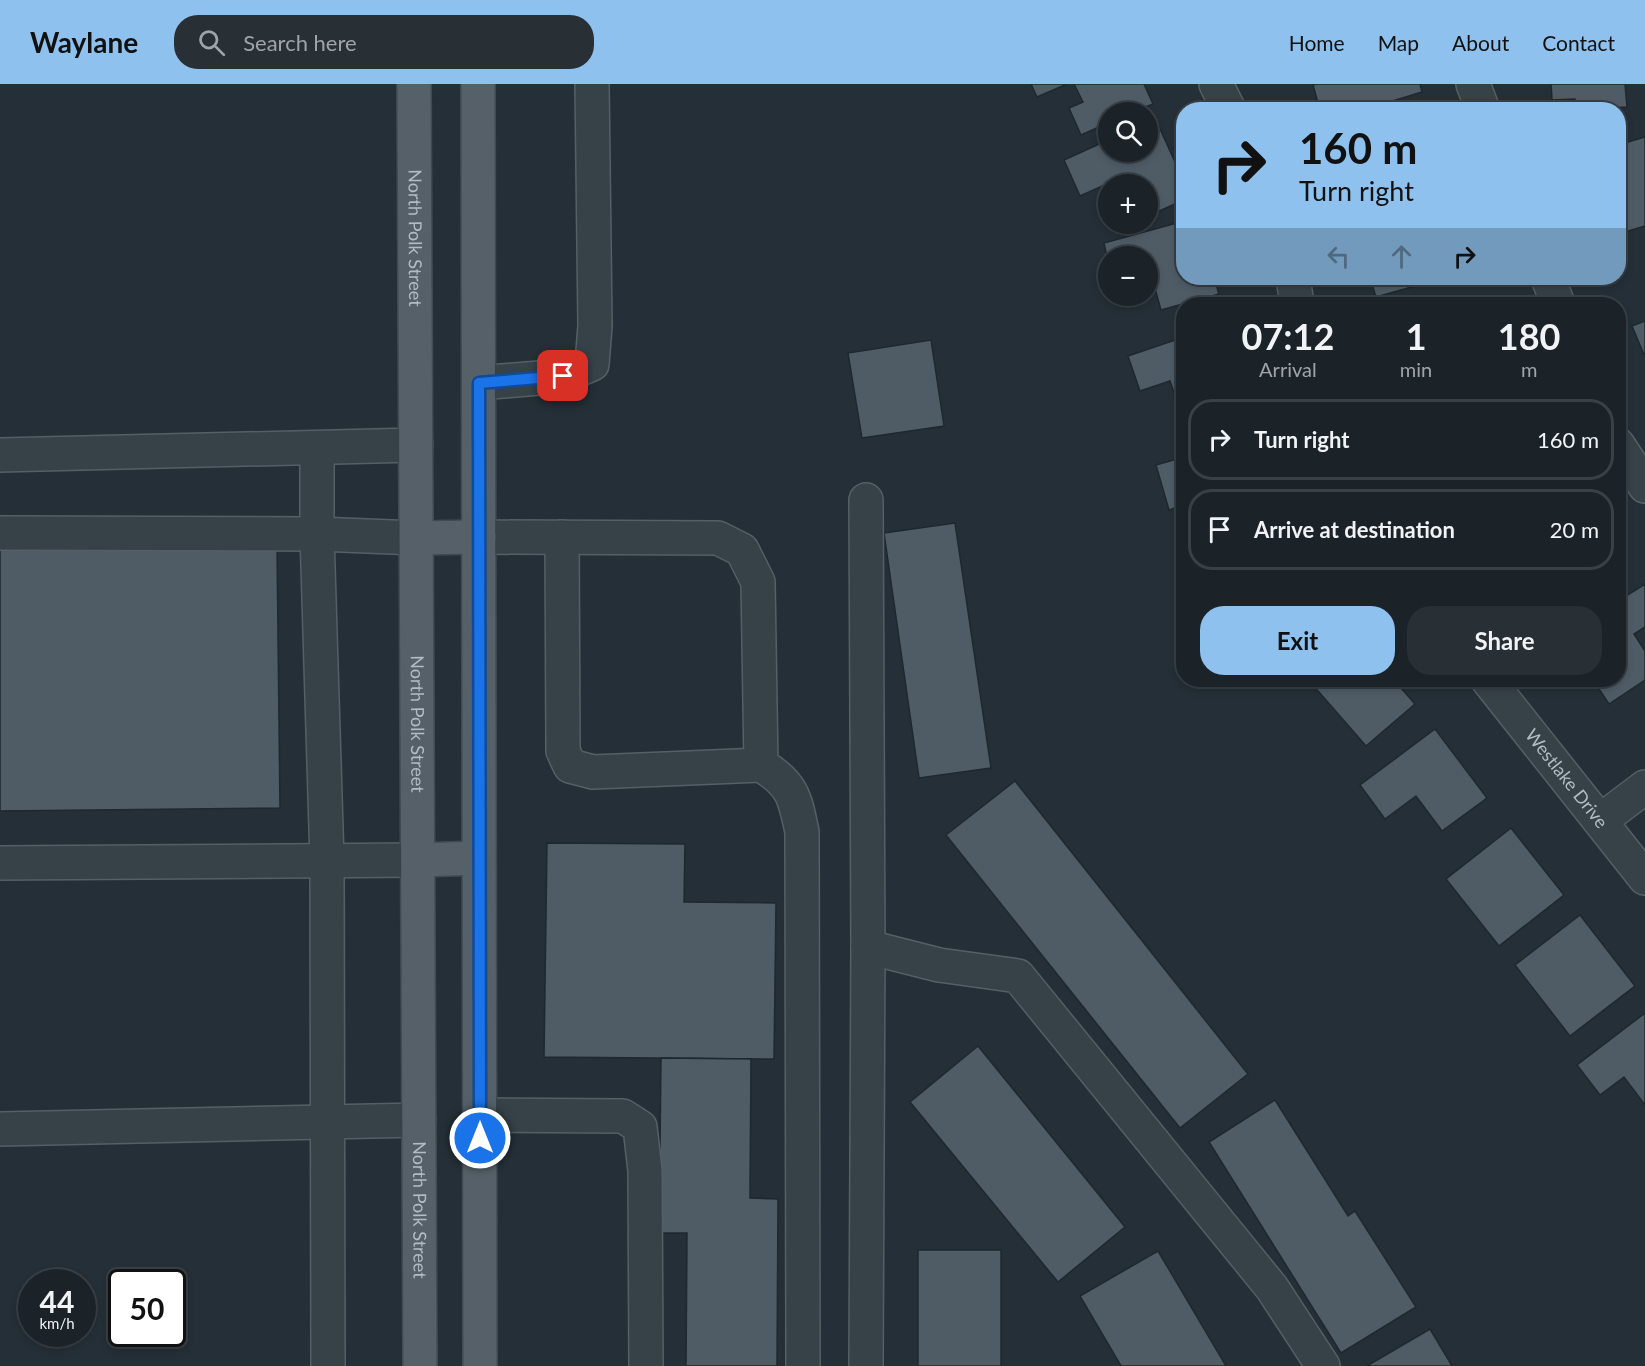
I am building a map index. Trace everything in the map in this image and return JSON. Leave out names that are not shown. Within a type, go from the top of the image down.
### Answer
[{"type":"main road","name":"North Polk Street","points":[[414,84],[420,1366]]},
{"type":"main road","points":[[478,84],[480,1366]]},
{"type":"main road","points":[[417,538],[479,537]]},
{"type":"main road","points":[[418,860],[480,858]]},
{"type":"street","points":[[479,383],[563,376],[592,364],[596,326],[592,84]]},
{"type":"street","points":[[1216,84],[1225,102]]},
{"type":"street","points":[[1473,84],[1480,102]]},
{"type":"street","points":[[0,455],[416,445]]},
{"type":"street","points":[[317,448],[317,534],[327,861],[328,1366]]},
{"type":"street","points":[[1626,457],[1645,486]]},
{"type":"street","points":[[866,500],[868,947],[866,1366]]},
{"type":"street","points":[[0,533],[317,534],[417,538]]},
{"type":"street","points":[[479,537],[718,538],[742,550],[758,582],[761,765]]},
{"type":"street","points":[[562,537],[563,752],[570,766],[593,772],[761,765],[779,776],[795,798],[802,832],[803,1366]]},
{"type":"street","name":"Westlake Drive","points":[[1494,687],[1645,878]]},
{"type":"street","points":[[1600,821],[1645,787]]},
{"type":"street","points":[[0,863],[418,860]]},
{"type":"street","points":[[868,947],[939,965],[1018,976],[1272,1288],[1323,1366]]},
{"type":"street","points":[[480,1115],[623,1116],[640,1127],[645,1171],[646,1366]]},
{"type":"street","points":[[0,1129],[419,1120]]},
{"type":"building","points":[[1031,84],[1067,84],[1037,97]]},
{"type":"building","points":[[1074,84],[1144,84],[1152,102],[1098,102],[1098,127],[1081,135],[1069,108],[1083,102]]},
{"type":"building","points":[[1420,84],[1422,92],[1389,102],[1318,102],[1313,85]]},
{"type":"building","points":[[1551,84],[1625,84],[1627,107],[1626,102],[1552,100]]},
{"type":"building","points":[[1158,124],[1176,164],[1176,204],[1158,212],[1158,174],[1098,174],[1098,188],[1080,196],[1064,160],[1098,145],[1098,162],[1158,162]]},
{"type":"building","points":[[1645,137],[1645,226],[1626,232],[1626,143]]},
{"type":"building","points":[[1176,223],[1176,285],[1216,285],[1219,294],[1208,297],[1176,297],[1176,306],[1161,310],[1158,299],[1158,246],[1105,246],[1104,243],[1137,234],[1158,234],[1158,228]]},
{"type":"building","points":[[1372,285],[1419,285],[1376,297]]},
{"type":"building","points":[[1645,321],[1645,357],[1632,326]]},
{"type":"building","points":[[931,340],[944,426],[862,438],[848,353]]},
{"type":"building","points":[[1176,340],[1176,398],[1170,381],[1140,391],[1128,356]]},
{"type":"building","points":[[1176,459],[1176,508],[1169,510],[1156,465]]},
{"type":"building","points":[[955,523],[991,768],[919,778],[884,533]]},
{"type":"building","points":[[277,545],[280,808],[0,811],[0,548]]},
{"type":"building","points":[[1645,584],[1645,627],[1634,634],[1645,651],[1645,680],[1609,704],[1598,687],[1626,687],[1626,596]]},
{"type":"building","points":[[1315,687],[1400,687],[1415,704],[1366,746]]},
{"type":"building","points":[[1435,729],[1487,798],[1442,831],[1416,796],[1385,819],[1360,785]]},
{"type":"building","points":[[1015,781],[1248,1074],[1180,1128],[946,835]]},
{"type":"building","points":[[1511,828],[1564,895],[1499,946],[1446,879]]},
{"type":"building","points":[[547,843],[685,844],[684,902],[776,903],[774,1059],[544,1057]]},
{"type":"building","points":[[1580,915],[1635,986],[1570,1036],[1515,965]]},
{"type":"building","points":[[1645,1013],[1645,1105],[1624,1077],[1600,1095],[1577,1065]]},
{"type":"building","points":[[978,1046],[1125,1227],[1058,1282],[910,1102]]},
{"type":"building","points":[[661,1058],[751,1059],[750,1198],[778,1199],[777,1366],[686,1366],[687,1233],[659,1233]]},
{"type":"building","points":[[1275,1100],[1348,1216],[1355,1211],[1416,1307],[1341,1353],[1209,1142]]},
{"type":"building","points":[[918,1250],[1001,1250],[1001,1366],[918,1366]]},
{"type":"building","points":[[1158,1251],[1226,1366],[1121,1366],[1080,1296]]},
{"type":"building","points":[[1430,1329],[1452,1366],[1367,1366]]},
{"type":"route","points":[[480,1138],[479,383],[563,376]]}]
